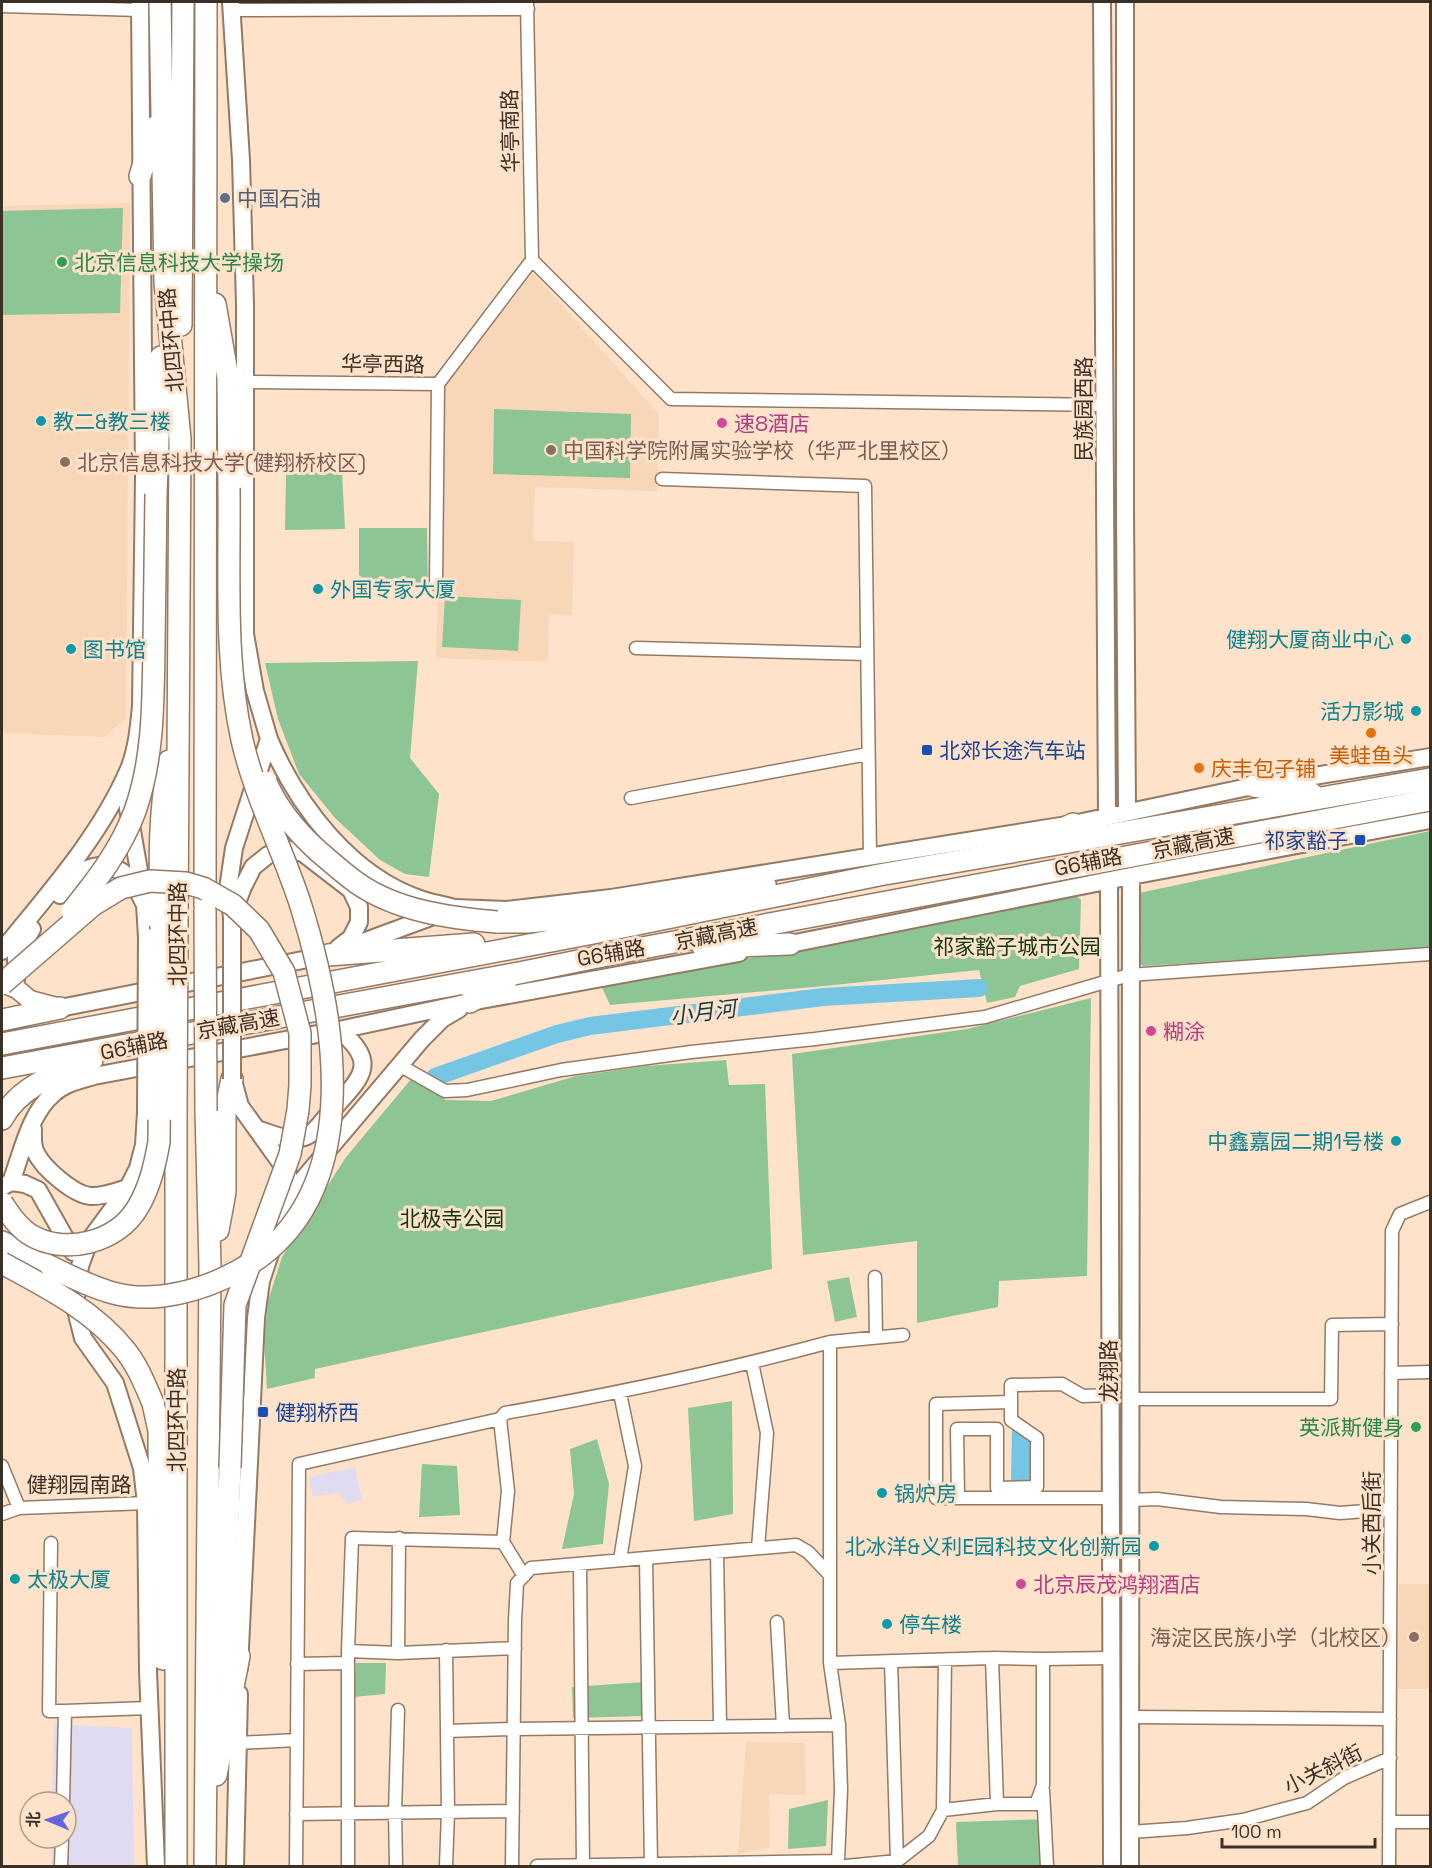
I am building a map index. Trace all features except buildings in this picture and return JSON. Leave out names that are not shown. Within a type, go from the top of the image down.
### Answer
[{"type":"highway","name":"北四环中路","points":[[160,2],[165,282],[180,439],[179,710],[161,927],[176,1111],[176,1866]]},
{"type":"highway","points":[[180,439],[183,2]]},
{"type":"highway","name":"北四环中路","points":[[205,1866],[210,1266],[206,1111],[205,910],[206,2]]},
{"type":"highway","points":[[140,176],[162,106]]},
{"type":"highway","points":[[2,1242],[62,1272],[115,1293],[161,1295],[189,1292],[240,1270],[266,1251],[297,1218],[312,1193],[322,1167],[332,1117],[332,1092],[329,1036],[317,965],[300,904],[243,742],[233,680],[228,378],[205,250]]},
{"type":"highway","points":[[39,953],[104,871],[135,812],[144,780],[150,747],[153,706],[156,494],[165,282]]},
{"type":"highway","points":[[231,639],[243,711],[253,748],[270,790],[286,817],[305,839],[359,884],[417,909],[454,918],[527,922],[561,919],[770,883],[879,875]]},
{"type":"highway","name":"京藏高速","points":[[2,1044],[588,934],[879,875],[1431,779]]},
{"type":"highway","points":[[1253,786],[1333,796]]},
{"type":"highway","name":"京藏高速","points":[[2,1068],[519,973],[1431,800]]},
{"type":"highway","points":[[1012,853],[1073,824]]},
{"type":"highway","points":[[7,986],[39,953],[93,904],[134,884],[150,881],[186,883],[203,888],[233,905],[259,930],[285,972],[300,1033],[298,1110],[290,1154],[235,1305],[222,1678],[207,1756]]},
{"type":"highway","points":[[2,1203],[10,1217],[29,1234],[52,1243],[78,1245],[104,1238],[123,1225],[138,1209],[156,1163],[159,1142],[161,927]]},
{"type":"highway","points":[[328,956],[588,934]]},
{"type":"highway","points":[[637,949],[790,944]]},
{"type":"highway","points":[[470,1002],[519,973]]},
{"type":"highway","points":[[2,1020],[60,1008]]},
{"type":"highway","points":[[2,1119],[20,1095],[38,1083],[133,1043]]},
{"type":"highway","points":[[210,1266],[225,1192],[225,1112],[232,1079]]},
{"type":"highway","points":[[2,1263],[59,1294],[103,1328],[126,1350],[141,1375],[153,1403],[159,1431],[160,1452],[160,1623],[176,1791]]},
{"type":"highway","points":[[205,1832],[239,1656]]},
{"type":"main road","name":"G6辅路","points":[[7,986],[30,1000],[60,1008]]},
{"type":"street","name":"民族园西路","points":[[1102,2],[1107,816]]},
{"type":"street","name":"民族园西路","points":[[1125,2],[1127,812]]},
{"type":"street","points":[[455,908],[422,900],[393,887],[357,863],[306,808],[288,780],[269,738],[255,691],[245,634],[241,160],[231,6],[527,5]]},
{"type":"street","name":"华亭南路","points":[[527,5],[532,260]]},
{"type":"street","points":[[2,6],[140,6]]},
{"type":"street","name":"北四环中路","points":[[129,768],[137,739],[141,706],[144,477],[140,6]]},
{"type":"street","points":[[532,260],[671,399],[1106,405]]},
{"type":"street","name":"华亭西路","points":[[244,382],[438,384],[532,260]]},
{"type":"street","points":[[436,584],[438,384]]},
{"type":"street","points":[[662,479],[865,486],[870,855]]},
{"type":"street","points":[[636,648],[867,654]]},
{"type":"street","points":[[235,1866],[239,1656],[256,1318],[261,1281],[289,1196],[288,1173],[240,1106],[232,1079],[232,917],[228,889],[234,848],[269,738]]},
{"type":"street","points":[[631,798],[868,753]]},
{"type":"street","name":"G6辅路","points":[[60,1008],[328,956],[455,908],[507,910],[611,898],[1073,824],[1253,786],[1431,757]]},
{"type":"street","points":[[129,768],[128,808],[145,905]]},
{"type":"street","points":[[2,951],[95,829],[129,768]]},
{"type":"street","name":"G6辅路","points":[[6,1185],[33,1121],[55,1092],[69,1084],[94,1076],[339,1030],[470,1002],[790,944],[1131,876],[1431,820]]},
{"type":"street","points":[[232,917],[253,867],[268,855],[286,849],[303,853],[351,890],[359,907],[359,922],[351,938],[328,956]]},
{"type":"street","points":[[7,986],[15,973],[16,955],[25,937],[75,877],[91,867],[108,866],[123,871],[135,884],[145,905],[161,927],[144,1145],[138,1168],[128,1188],[89,1241],[80,1266]]},
{"type":"street","name":"龙翔路","points":[[1130,1866],[1129,975],[1131,876]]},
{"type":"street","name":"龙翔路","points":[[1109,881],[1112,1866]]},
{"type":"street","points":[[399,1065],[445,1091],[467,1090],[573,1068],[985,1017],[1129,975],[1431,954]]},
{"type":"street","points":[[289,1196],[422,1039],[442,1019],[470,1002]]},
{"type":"street","points":[[256,1128],[277,1136],[294,1138],[308,1135],[352,1088],[362,1073],[363,1057],[355,1043],[339,1030]]},
{"type":"street","points":[[33,1121],[35,1152],[42,1162],[67,1185],[91,1196],[128,1188]]},
{"type":"street","points":[[6,1185],[26,1185],[38,1190],[80,1266]]},
{"type":"street","name":"小关西后街","points":[[1389,1866],[1392,1231],[1400,1214],[1431,1202]]},
{"type":"street","name":"北四环中路","points":[[80,1266],[75,1306],[83,1338],[115,1383],[142,1468],[146,1503],[149,1708],[156,1866]]},
{"type":"street","points":[[875,1277],[876,1337]]},
{"type":"street","points":[[1130,1400],[1331,1399],[1332,1325],[1392,1324]]},
{"type":"street","points":[[296,1866],[299,1464],[500,1419],[505,1413],[620,1393],[752,1363],[830,1342],[903,1335]]},
{"type":"street","points":[[830,1342],[830,1663],[839,1725],[841,1790],[839,1865]]},
{"type":"street","points":[[752,1363],[767,1433],[758,1548]]},
{"type":"street","points":[[1391,1373],[1431,1372]]},
{"type":"street","points":[[957,1498],[957,1429],[997,1429],[997,1488],[1037,1487],[1037,1438],[1011,1420],[1009,1406],[1011,1384],[1062,1384],[1083,1396],[1110,1395]]},
{"type":"street","points":[[620,1393],[635,1466],[620,1560]]},
{"type":"street","points":[[1009,1406],[936,1404],[936,1498],[1043,1494],[1110,1498]]},
{"type":"street","points":[[500,1419],[508,1491],[502,1542],[524,1576]]},
{"type":"street","name":"健翔园南路","points":[[2,1466],[19,1508],[146,1503]]},
{"type":"street","points":[[1130,1500],[1157,1499],[1221,1507],[1306,1509],[1340,1513],[1391,1509]]},
{"type":"street","points":[[2,1514],[19,1508]]},
{"type":"street","points":[[348,1866],[348,1657],[352,1538],[502,1542]]},
{"type":"street","points":[[398,1653],[399,1538]]},
{"type":"street","points":[[51,1543],[49,1711],[149,1708]]},
{"type":"street","points":[[512,1866],[514,1648],[518,1583],[531,1568],[796,1545],[808,1552],[830,1575]]},
{"type":"street","points":[[717,1552],[720,1726]]},
{"type":"street","points":[[646,1558],[651,1864]]},
{"type":"street","points":[[580,1564],[583,1866]]},
{"type":"street","points":[[777,1622],[783,1725]]},
{"type":"street","points":[[297,1664],[398,1653],[514,1648]]},
{"type":"street","points":[[446,1650],[448,1812],[446,1866]]},
{"type":"street","points":[[830,1663],[992,1658],[1110,1658]]},
{"type":"street","points":[[992,1658],[997,1804]]},
{"type":"street","points":[[1043,1659],[1043,1785],[1047,1866]]},
{"type":"street","points":[[537,1866],[839,1865],[897,1861],[929,1836],[943,1810],[945,1660]]},
{"type":"street","points":[[891,1661],[897,1861]]},
{"type":"street","points":[[396,1866],[398,1710]]},
{"type":"street","points":[[63,1790],[65,1711]]},
{"type":"street","points":[[1130,1718],[1390,1719]]},
{"type":"street","points":[[447,1731],[839,1725]]},
{"type":"street","points":[[238,1743],[297,1740]]},
{"type":"street","name":"小关斜街","points":[[1130,1832],[1186,1828],[1243,1820],[1307,1803],[1344,1778],[1390,1758]]},
{"type":"street","points":[[943,1810],[997,1804],[1036,1804],[1043,1785]]},
{"type":"street","points":[[296,1814],[513,1811]]},
{"type":"street","points":[[1389,1822],[1431,1822]]},
{"type":"street","points":[[61,1866],[62,1850]]},
{"type":"shaded area","name":"北京信息科技大学(健翔桥校区)","points":[[130,203],[126,718],[105,737],[2,733],[2,206]]},
{"type":"shaded area","name":"中国科学院附属实验学校（华严北里校区）","points":[[533,273],[659,414],[657,491],[535,487],[533,541],[574,542],[572,615],[549,614],[548,662],[436,658],[444,387]]},
{"type":"shaded area","points":[[355,1467],[362,1500],[347,1504],[339,1493],[313,1497],[309,1477]]},
{"type":"shaded area","name":"海淀区民族小学（北校区）","points":[[1399,1584],[1430,1584],[1430,1689],[1398,1689]]},
{"type":"shaded area","points":[[54,1724],[132,1728],[134,1866],[51,1866],[51,1850],[78,1850],[78,1790],[52,1790]]},
{"type":"shaded area","points":[[746,1742],[805,1743],[806,1795],[769,1794],[770,1847],[738,1854]]},
{"type":"green space","name":"北京信息科技大学操场","points":[[123,208],[120,313],[2,315],[2,211]]},
{"type":"green space","points":[[494,409],[631,414],[630,478],[493,474]]},
{"type":"green space","points":[[342,472],[345,529],[285,530],[286,474]]},
{"type":"green space","points":[[359,528],[427,528],[428,586],[374,587],[359,575]]},
{"type":"green space","points":[[445,596],[521,600],[518,651],[442,647]]},
{"type":"green space","points":[[418,661],[410,758],[439,794],[429,877],[405,874],[380,860],[335,818],[299,774],[278,719],[265,663]]},
{"type":"green space","name":"祁家豁子城市公园","points":[[1430,831],[1430,948],[1143,966],[1137,961],[1139,893]]},
{"type":"green space","name":"祁家豁子城市公园","points":[[1074,894],[1081,900],[1079,969],[1020,986],[1015,997],[987,1003],[979,970],[610,1005],[601,985],[821,945]]},
{"type":"green space","points":[[1091,998],[1087,1276],[999,1281],[998,1307],[917,1323],[917,1241],[803,1255],[792,1054],[967,1029]]},
{"type":"green space","name":"北极寺公园","points":[[726,1060],[729,1085],[765,1084],[772,1269],[315,1369],[315,1378],[267,1389],[264,1341],[268,1301],[282,1257],[346,1157],[417,1072],[435,1084],[445,1100],[491,1101],[576,1076],[646,1066]]},
{"type":"green space","points":[[849,1277],[857,1317],[835,1322],[827,1281]]},
{"type":"green space","points":[[732,1401],[733,1514],[694,1521],[688,1408]]},
{"type":"green space","points":[[597,1439],[609,1484],[603,1544],[562,1549],[574,1494],[570,1449]]},
{"type":"green space","points":[[422,1464],[457,1466],[460,1515],[419,1517]]},
{"type":"green space","points":[[356,1663],[386,1663],[385,1694],[354,1697]]},
{"type":"green space","points":[[644,1682],[643,1716],[573,1718],[572,1687]]},
{"type":"green space","points":[[828,1800],[826,1846],[788,1849],[789,1809]]},
{"type":"green space","points":[[1050,1819],[1045,1866],[958,1866],[956,1822]]},
{"type":"water","points":[[1012,1427],[1033,1441],[1032,1482],[1011,1482]]},
{"type":"waterway","name":"小月河","points":[[435,1077],[557,1034],[590,1026],[823,997],[979,988]]},
{"type":"place","name":"中国石油","points":[[225,198]]},
{"type":"place","name":"北京信息科技大学操场","points":[[62,262]]},
{"type":"place","name":"教二&教三楼","points":[[41,421]]},
{"type":"place","name":"速8酒店","points":[[722,423]]},
{"type":"place","name":"中国科学院附属实验学校（华严北里校区）","points":[[551,450]]},
{"type":"place","name":"北京信息科技大学(健翔桥校区)","points":[[65,462]]},
{"type":"place","name":"外国专家大厦","points":[[318,589]]},
{"type":"place","name":"健翔大厦商业中心","points":[[1406,639]]},
{"type":"place","name":"图书馆","points":[[71,649]]},
{"type":"place","name":"活力影城","points":[[1416,711]]},
{"type":"place","name":"美蛙鱼头","points":[[1371,733]]},
{"type":"place","name":"北郊长途汽车站","points":[[927,750]]},
{"type":"place","name":"庆丰包子铺","points":[[1199,768]]},
{"type":"place","name":"祁家豁子","points":[[1360,840]]},
{"type":"place","name":"糊涂","points":[[1151,1031]]},
{"type":"place","name":"中鑫嘉园二期1号楼","points":[[1396,1141]]},
{"type":"place","name":"健翔桥西","points":[[263,1412]]},
{"type":"place","name":"英派斯健身","points":[[1416,1427]]},
{"type":"place","name":"锅炉房","points":[[882,1493]]},
{"type":"place","name":"北冰洋&义利E园科技文化创新园","points":[[1154,1546]]},
{"type":"place","name":"太极大厦","points":[[15,1579]]},
{"type":"place","name":"北京辰茂鸿翔酒店","points":[[1021,1584]]},
{"type":"place","name":"停车楼","points":[[887,1624]]},
{"type":"place","name":"海淀区民族小学（北校区）","points":[[1414,1637]]}]
